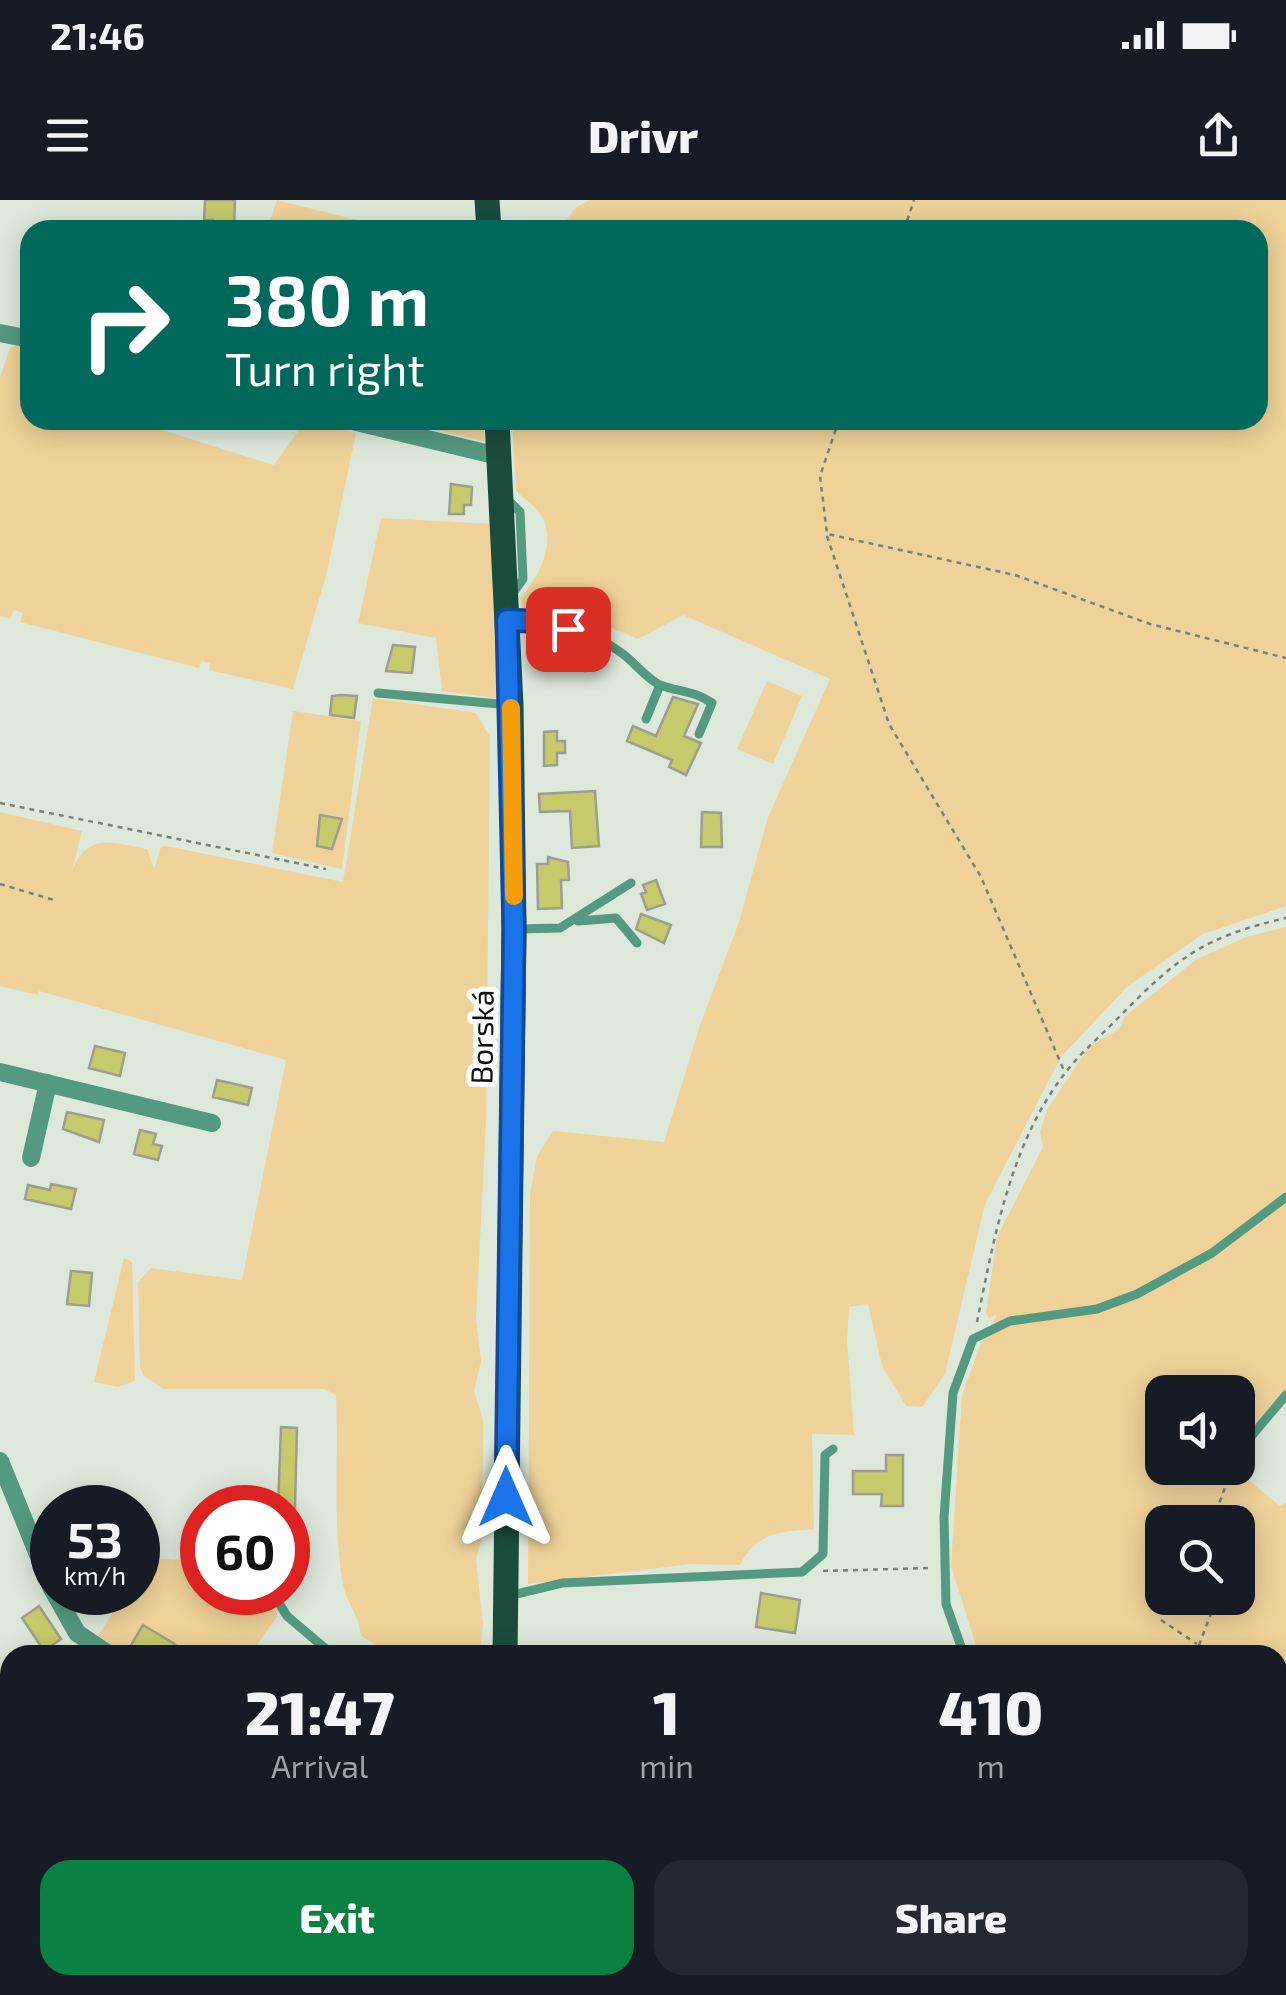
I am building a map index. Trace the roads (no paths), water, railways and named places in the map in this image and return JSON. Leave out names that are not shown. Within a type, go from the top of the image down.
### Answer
[{"type":"main road","name":"Borská","points":[[497,430],[511,706],[514,930],[506,1645]]},
{"type":"street","points":[[390,430],[498,456]]},
{"type":"street","points":[[0,1072],[212,1123]]},
{"type":"street","points":[[30,1158],[48,1084]]},
{"type":"street","points":[[0,1461],[30,1533]]},
{"type":"street","points":[[67,1615],[77,1633],[95,1645]]},
{"type":"lane","points":[[507,611],[590,636],[619,651],[660,684],[684,688],[712,703],[699,734]]},
{"type":"lane","points":[[646,719],[660,684]]},
{"type":"lane","points":[[378,693],[511,706]]},
{"type":"lane","points":[[514,930],[560,928],[631,883]]},
{"type":"lane","points":[[576,921],[616,918],[637,943]]},
{"type":"lane","points":[[960,1645],[946,1604],[942,1568],[953,1393],[974,1339],[1010,1322],[1097,1309],[1136,1294],[1212,1253],[1286,1196]]},
{"type":"lane","points":[[1255,1431],[1286,1394]]},
{"type":"lane","points":[[506,1596],[562,1584],[802,1572],[823,1554],[825,1454],[833,1448]]},
{"type":"lane","points":[[286,1615],[321,1645]]}]
